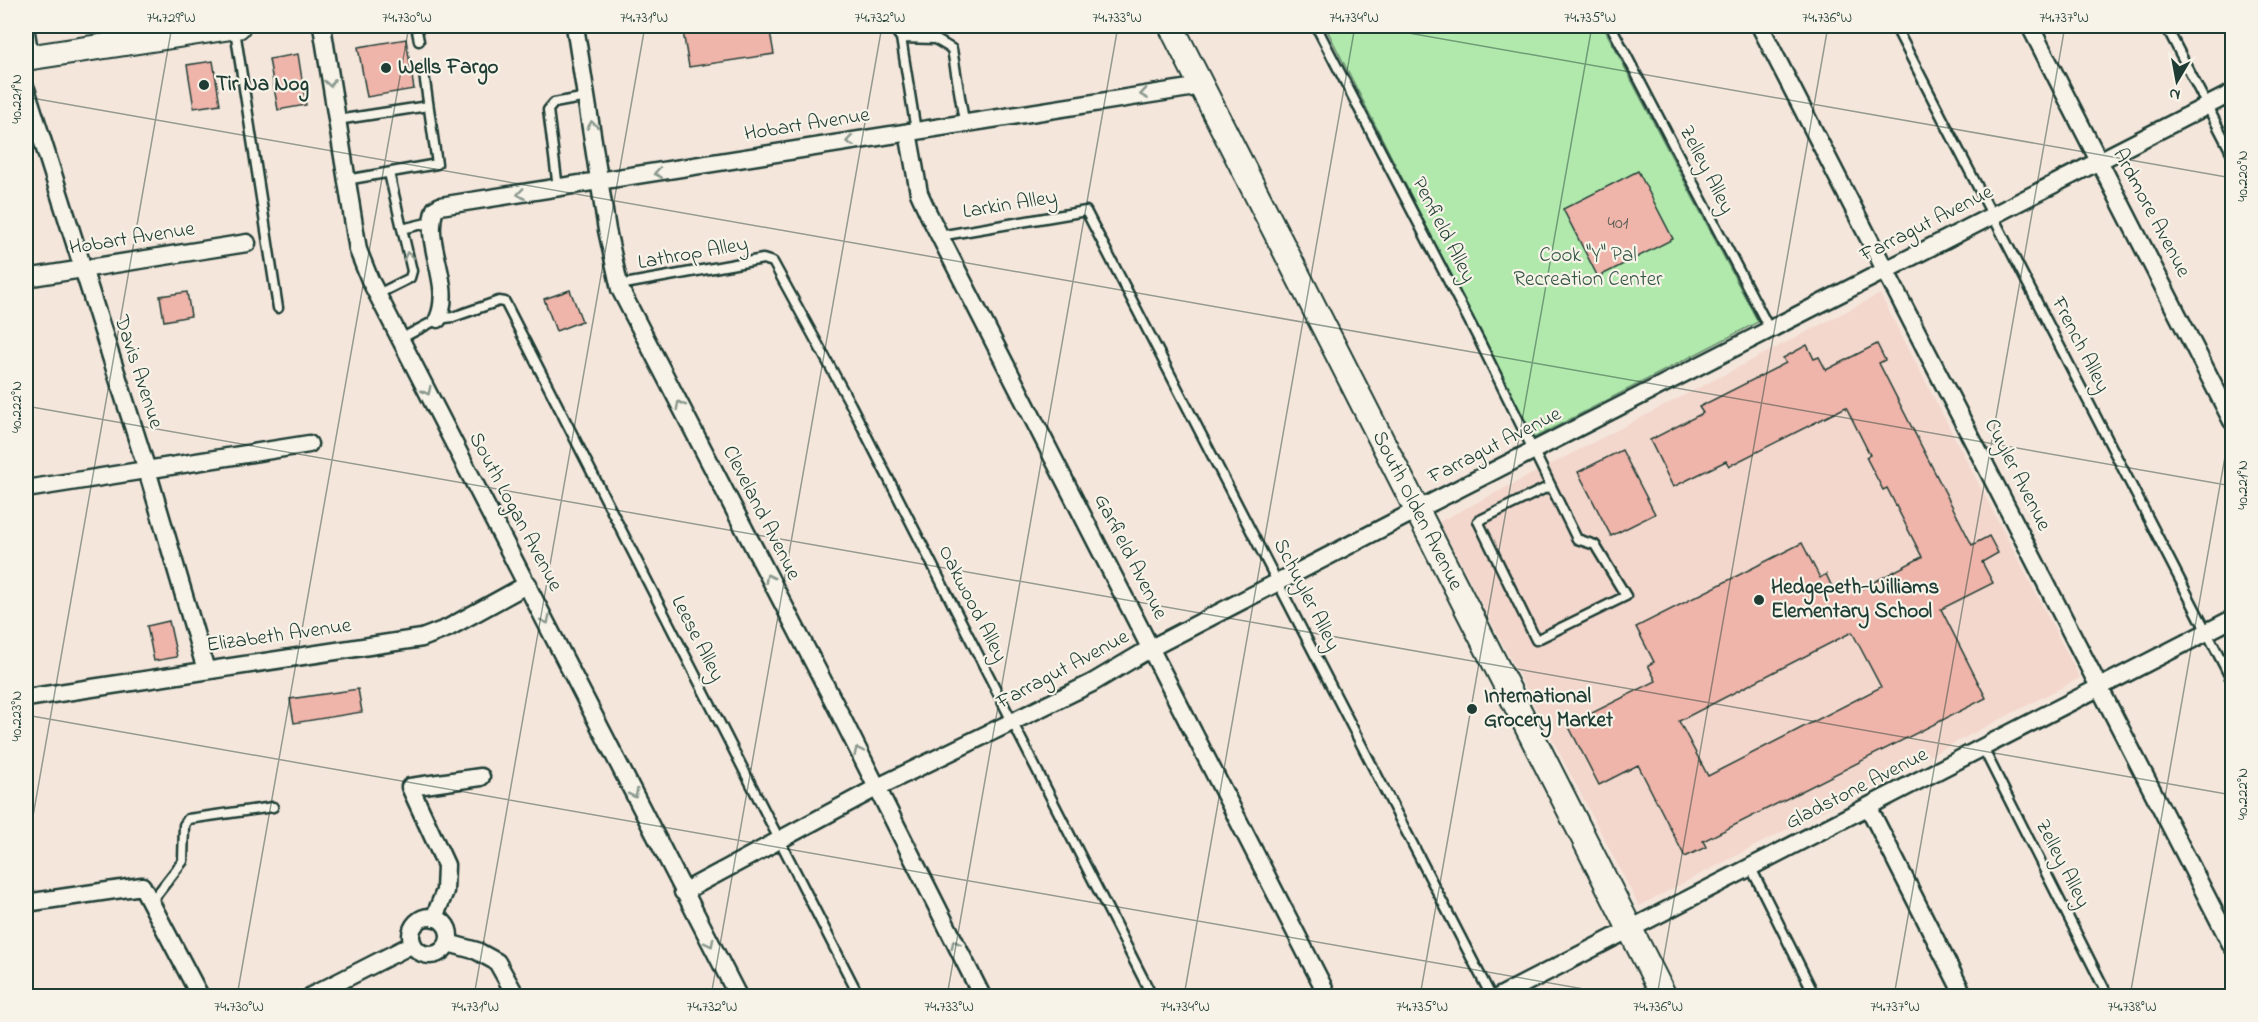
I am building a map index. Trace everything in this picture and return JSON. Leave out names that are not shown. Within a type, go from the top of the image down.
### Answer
[{"type":"main road","points":[[28,58],[236,26]]},
{"type":"main road","name":"South Olden Avenue","points":[[1171,26],[1664,996]]},
{"type":"street","name":"South Logan Avenue","points":[[322,26],[358,250],[449,437],[528,584],[738,996]]},
{"type":"street","name":"Cleveland Avenue","points":[[575,26],[619,285],[982,996]]},
{"type":"street","name":"Cuyler Avenue","points":[[1760,26],[2232,946]]},
{"type":"street","name":"Ardmore Avenue","points":[[2030,26],[2232,421]]},
{"type":"street","points":[[26,33],[28,58]]},
{"type":"street","name":"Hobart Avenue","points":[[431,222],[435,209],[440,206],[600,183],[964,122],[1202,86]]},
{"type":"street","name":"Davis Avenue","points":[[26,89],[147,470],[206,670]]},
{"type":"street","name":"Farragut Avenue","points":[[683,891],[876,788],[1012,723],[1417,510],[1535,452],[2232,93]]},
{"type":"street","name":"Garfield Avenue","points":[[912,131],[919,193],[939,236],[1152,648],[1328,996]]},
{"type":"street","points":[[431,222],[441,292],[438,318]]},
{"type":"street","name":"Hobart Avenue","points":[[26,278],[247,243]]},
{"type":"street","points":[[26,489],[309,444]]},
{"type":"street","name":"Elizabeth Avenue","points":[[26,699],[422,638],[448,628],[528,584]]},
{"type":"street","name":"Gladstone Avenue","points":[[1500,996],[1869,808],[2232,619]]},
{"type":"street","points":[[434,918],[445,891],[446,865],[410,787],[481,777]]},
{"type":"street","points":[[1869,808],[1964,996]]},
{"type":"street","points":[[26,903],[142,886],[200,996]]},
{"type":"street","points":[[434,918],[445,924],[449,937],[448,944],[439,953],[430,955],[418,951],[413,944],[411,933],[416,923],[422,919],[434,918]]},
{"type":"street","points":[[311,996],[413,944]]},
{"type":"street","points":[[448,944],[477,951],[497,962],[516,996]]},
{"type":"lane","points":[[236,26],[278,308]]},
{"type":"lane","points":[[416,26],[419,41]]},
{"type":"lane","points":[[892,26],[902,38],[912,131]]},
{"type":"lane","name":"Penfield Alley","points":[[1316,26],[1535,452],[1577,540],[1595,544],[1626,596],[1536,640],[1478,521],[1550,486]]},
{"type":"lane","name":"Zelley Alley","points":[[1611,26],[1770,330]]},
{"type":"lane","name":"French Alley","points":[[1895,26],[2232,681]]},
{"type":"lane","points":[[2166,26],[2232,154]]},
{"type":"lane","points":[[902,38],[935,39],[952,49],[964,122]]},
{"type":"lane","points":[[345,180],[437,164],[423,67]]},
{"type":"lane","points":[[558,189],[548,110],[554,104],[587,97]]},
{"type":"lane","points":[[336,121],[428,106]]},
{"type":"lane","points":[[378,294],[410,278],[412,271],[389,173]]},
{"type":"lane","name":"Larkin Alley","points":[[939,236],[1086,211]]},
{"type":"lane","name":"Schuyler Alley","points":[[1086,211],[1280,583],[1491,996]]},
{"type":"lane","points":[[402,229],[431,222]]},
{"type":"lane","name":"Lathrop Alley","points":[[619,285],[763,260],[773,262]]},
{"type":"lane","name":"Oakwood Alley","points":[[773,262],[850,405],[1152,996]]},
{"type":"lane","name":"Leese Alley","points":[[438,318],[453,317],[499,301],[504,303],[859,996]]},
{"type":"lane","points":[[402,338],[438,318]]},
{"type":"lane","name":"Zelley Alley","points":[[1983,748],[2108,996]]},
{"type":"lane","points":[[151,902],[183,861],[184,825],[188,819],[273,807]]},
{"type":"lane","points":[[1751,868],[1815,996]]},
{"type":"shaded area","name":"Hedgepeth-Williams Elementary School","points":[[1880,294],[2080,678],[1639,906],[1439,522]]},
{"type":"green space","name":"Cook \"Y\" Pal Recreation Center","points":[[1325,26],[1603,26],[1758,322],[1534,438]]},
{"type":"building","points":[[682,26],[769,26],[774,54],[689,67]]},
{"type":"building","name":"Wells Fargo","points":[[406,39],[414,89],[367,97],[358,47]]},
{"type":"building","points":[[298,54],[306,105],[278,110],[269,59]]},
{"type":"building","name":"Tir Na Nog","points":[[213,61],[220,104],[194,108],[187,65]]},
{"type":"building","points":[[1638,171],[1673,239],[1598,277],[1563,209]]},
{"type":"building","points":[[570,290],[582,321],[556,331],[544,299]]},
{"type":"building","points":[[187,292],[191,316],[164,321],[160,296]]},
{"type":"building","points":[[1877,344],[1885,360],[1879,363],[1972,545],[1989,536],[1998,553],[1982,562],[1993,583],[1941,609],[1986,698],[1703,841],[1706,847],[1685,857],[1638,765],[1599,785],[1568,725],[1656,681],[1648,665],[1654,662],[1636,627],[1802,543],[1820,578],[1826,574],[1833,589],[1853,579],[1859,590],[1922,557],[1887,488],[1883,490],[1866,457],[1870,455],[1846,407],[1729,466],[1726,461],[1673,487],[1650,440],[1703,413],[1699,407],[1786,363],[1783,358],[1807,345],[1814,359],[1819,357],[1826,370]],"holes":[[[1852,632],[1881,687],[1708,776],[1679,721]]]},
{"type":"building","points":[[1622,450],[1655,514],[1611,536],[1578,472]]},
{"type":"building","points":[[169,621],[177,657],[154,661],[147,626]]},
{"type":"building","points":[[358,689],[362,712],[294,723],[290,699]]},
{"type":"place","name":"Wells Fargo","points":[[386,68]]},
{"type":"place","name":"Tir Na Nog","points":[[204,85]]},
{"type":"place","name":"Hedgepeth-Williams Elementary School","points":[[1759,600]]},
{"type":"place","name":"International Grocery Market","points":[[1472,709]]}]
